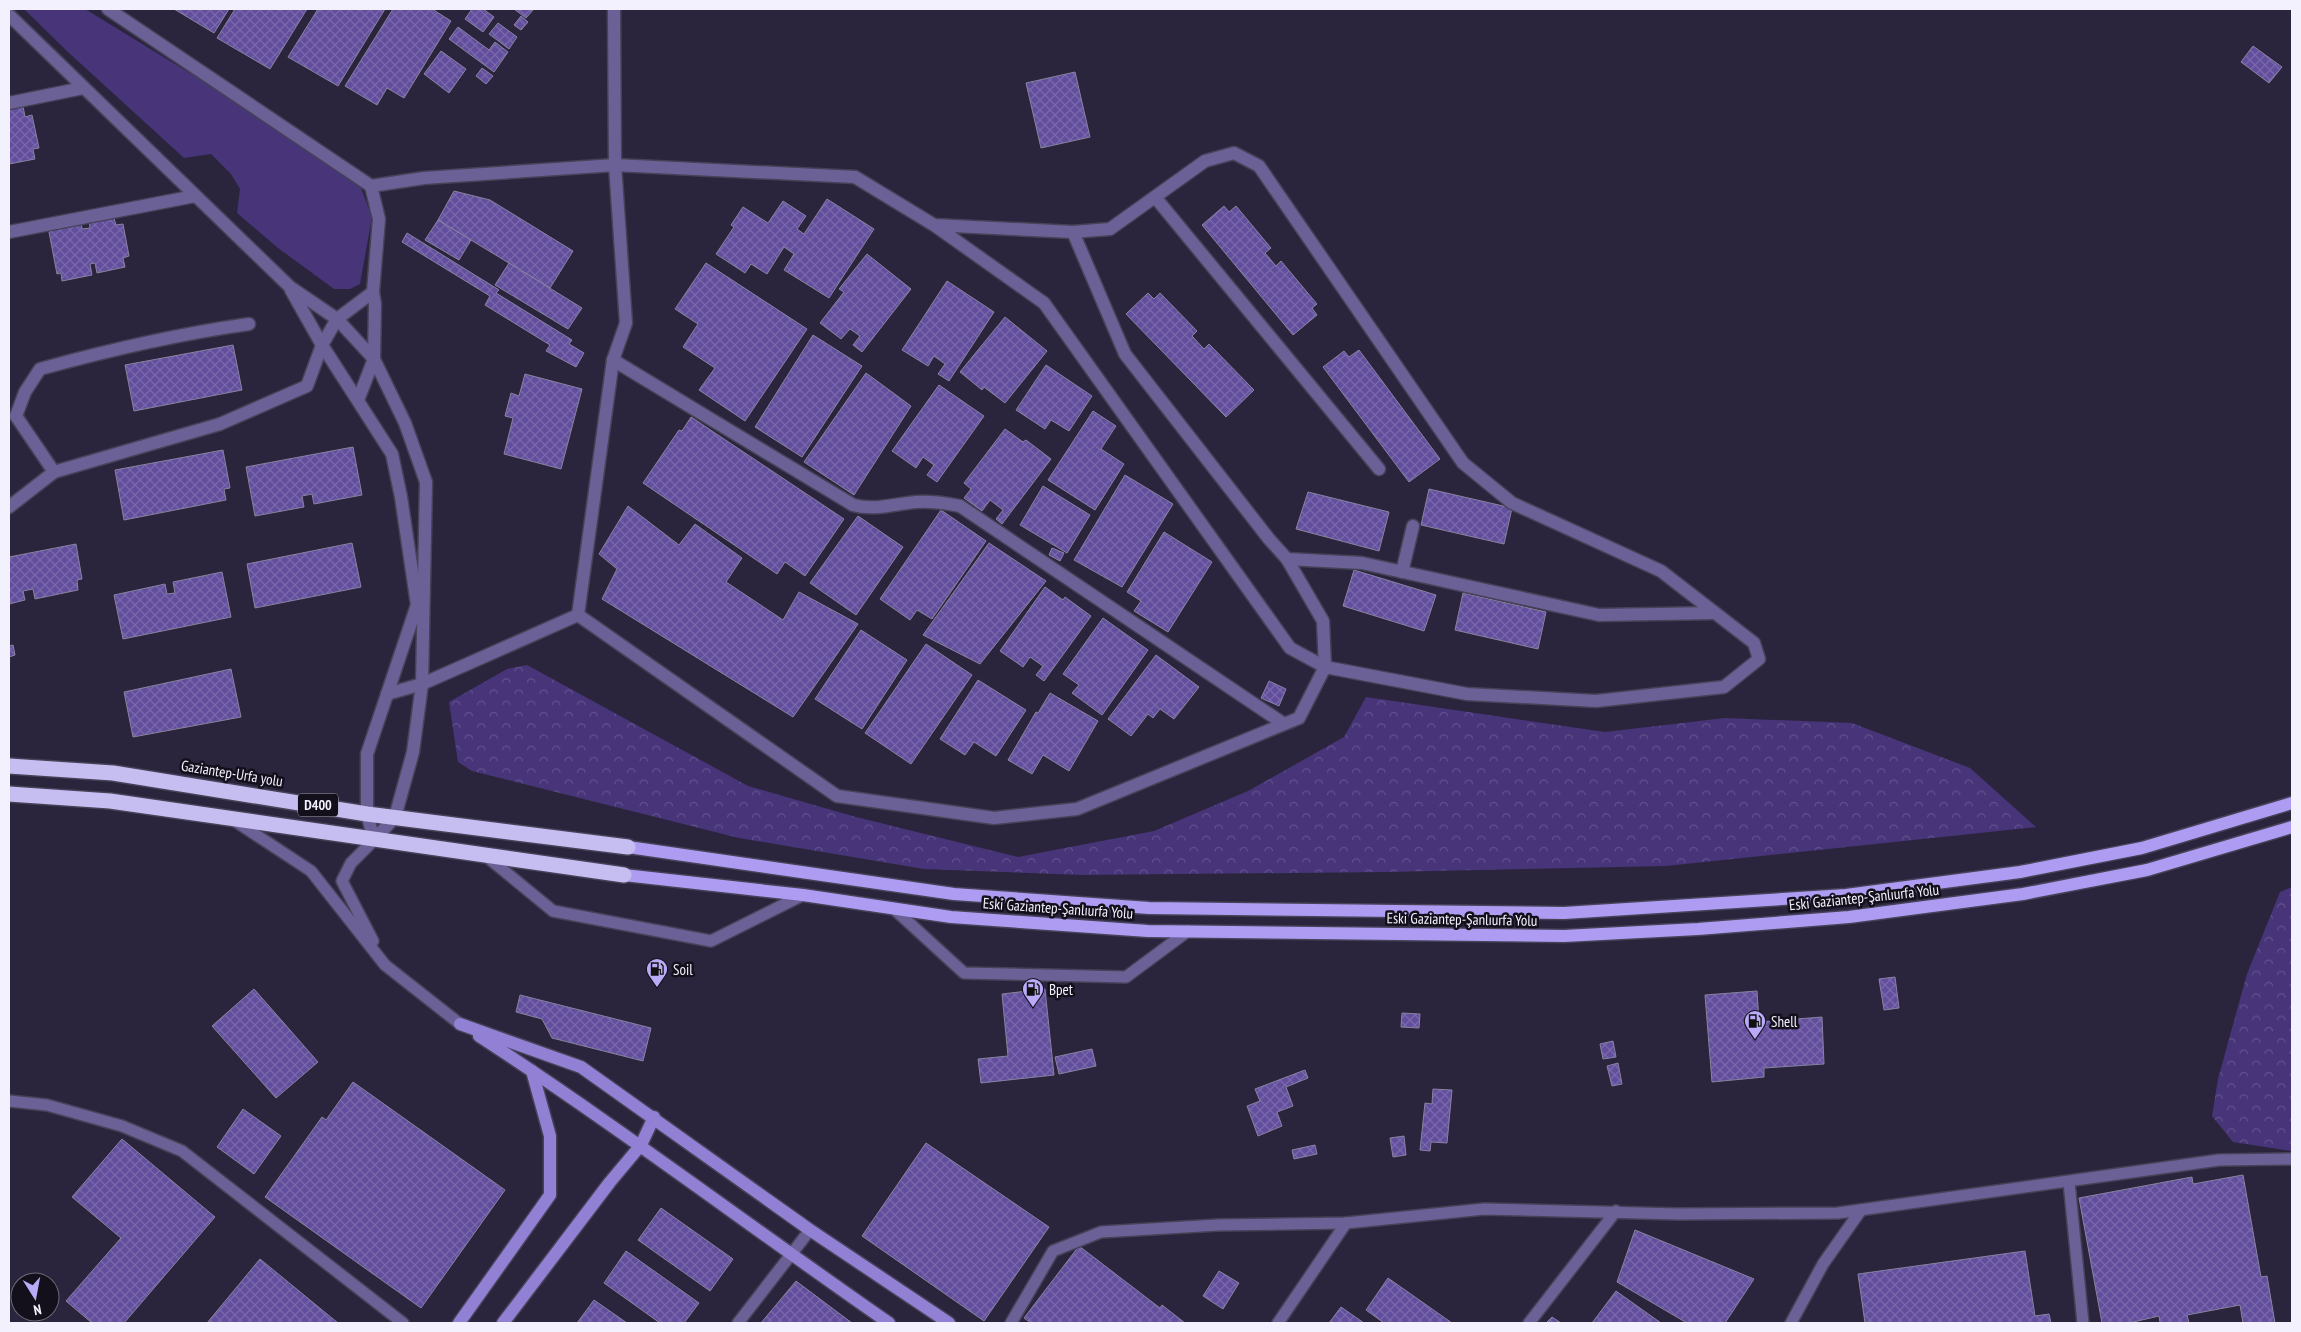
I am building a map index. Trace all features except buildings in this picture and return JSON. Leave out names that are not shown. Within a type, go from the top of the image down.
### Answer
[{"type":"highway","name":"Gaziantep-Urfa yolu","points":[[9,766],[113,773],[368,814],[628,847]]},
{"type":"highway","name":"D400","points":[[9,794],[110,801],[624,875]]},
{"type":"main road","name":"Eski Gaziantep-Şanlıurfa Yolu","points":[[628,847],[954,894],[1139,908],[1564,913],[1846,895],[2020,872],[2142,848],[2292,803]]},
{"type":"main road","name":"Eski Gaziantep-Şanlıurfa Yolu","points":[[624,875],[803,895],[951,917],[1148,931],[1564,936],[1698,929],[1849,917],[2023,894],[2147,870],[2292,827]]},
{"type":"street","points":[[108,9],[371,186],[379,219],[373,292],[375,304],[374,360],[358,400]]},
{"type":"street","points":[[578,615],[613,360],[626,322],[615,165],[614,9]]},
{"type":"street","points":[[9,15],[290,287],[337,319],[374,360],[405,423],[426,482],[422,684],[413,752],[395,817],[374,840]]},
{"type":"street","points":[[9,103],[83,88]]},
{"type":"street","points":[[371,186],[424,178],[615,165],[855,177],[934,225],[1044,303],[1290,648],[1325,667],[1467,694],[1596,701],[1724,687],[1759,659],[1754,643],[1661,571],[1512,503],[1463,463],[1259,166],[1234,153],[1205,161],[1110,228],[1073,232],[934,225]]},
{"type":"street","points":[[9,232],[195,196]]},
{"type":"street","points":[[1155,197],[1379,469]]},
{"type":"street","points":[[578,615],[837,796],[994,818],[1078,809],[1299,718],[1325,667],[1323,621],[1287,559],[1269,539],[1125,354],[1073,232]]},
{"type":"street","points":[[290,287],[322,345],[392,454],[417,605],[367,754],[368,814],[374,840]]},
{"type":"street","points":[[9,507],[54,472],[220,424],[307,386],[322,345],[337,319],[373,292]]},
{"type":"street","points":[[54,472],[12,416],[40,369],[111,350],[200,331],[249,324]]},
{"type":"street","points":[[613,360],[853,505],[866,509],[917,502],[940,502],[960,506],[1284,724]]},
{"type":"street","points":[[1402,572],[1413,526]]},
{"type":"street","points":[[1287,559],[1362,563],[1599,615],[1715,613]]},
{"type":"street","points":[[387,694],[422,684],[578,615]]},
{"type":"street","points":[[460,1024],[532,1070],[641,1145],[790,1254],[889,1323]]},
{"type":"street","points":[[460,1024],[581,1066],[810,1230],[949,1323]]},
{"type":"street","points":[[459,1323],[550,1195],[550,1136],[532,1070]]},
{"type":"street","points":[[503,1323],[610,1182],[641,1145],[654,1117]]},
{"type":"lane","points":[[233,820],[310,871],[385,965],[460,1024]]},
{"type":"lane","points":[[374,840],[352,863],[342,882],[385,965]]},
{"type":"lane","points":[[486,856],[553,911],[711,941],[803,895]]},
{"type":"lane","points":[[893,908],[964,973],[1126,977],[1188,931]]},
{"type":"lane","points":[[9,1100],[46,1105],[122,1126],[182,1151],[403,1323]]},
{"type":"lane","points":[[1010,1323],[1053,1251],[1100,1232],[1218,1225],[1346,1223],[1484,1209],[1678,1214],[1838,1213],[2219,1160],[2292,1159]]},
{"type":"lane","points":[[2069,1182],[2083,1323]]},
{"type":"lane","points":[[1791,1323],[1823,1264],[1861,1210]]},
{"type":"lane","points":[[1530,1323],[1616,1211]]},
{"type":"lane","points":[[1278,1323],[1346,1223]]},
{"type":"lane","points":[[738,1323],[810,1230]]},
{"type":"green space","points":[[24,9],[85,9],[242,105],[361,188],[372,217],[360,284],[350,289],[334,289],[278,248],[237,213],[240,189],[231,174],[211,154],[184,158],[69,53]]},
{"type":"green space","points":[[527,665],[748,786],[856,817],[1018,857],[1154,831],[1248,791],[1344,737],[1366,697],[1605,732],[1725,718],[1852,723],[1970,768],[2036,827],[1666,866],[1384,872],[1081,875],[924,869],[739,838],[472,771],[458,762],[449,702],[507,669]]},
{"type":"green space","points":[[2292,887],[2292,1151],[2233,1142],[2212,1116],[2218,1079],[2247,974],[2280,892]]},
{"type":"place","name":"Soil","points":[[657,988]]},
{"type":"place","name":"Bpet","points":[[1033,1008]]},
{"type":"place","name":"Shell","points":[[1755,1040]]}]
